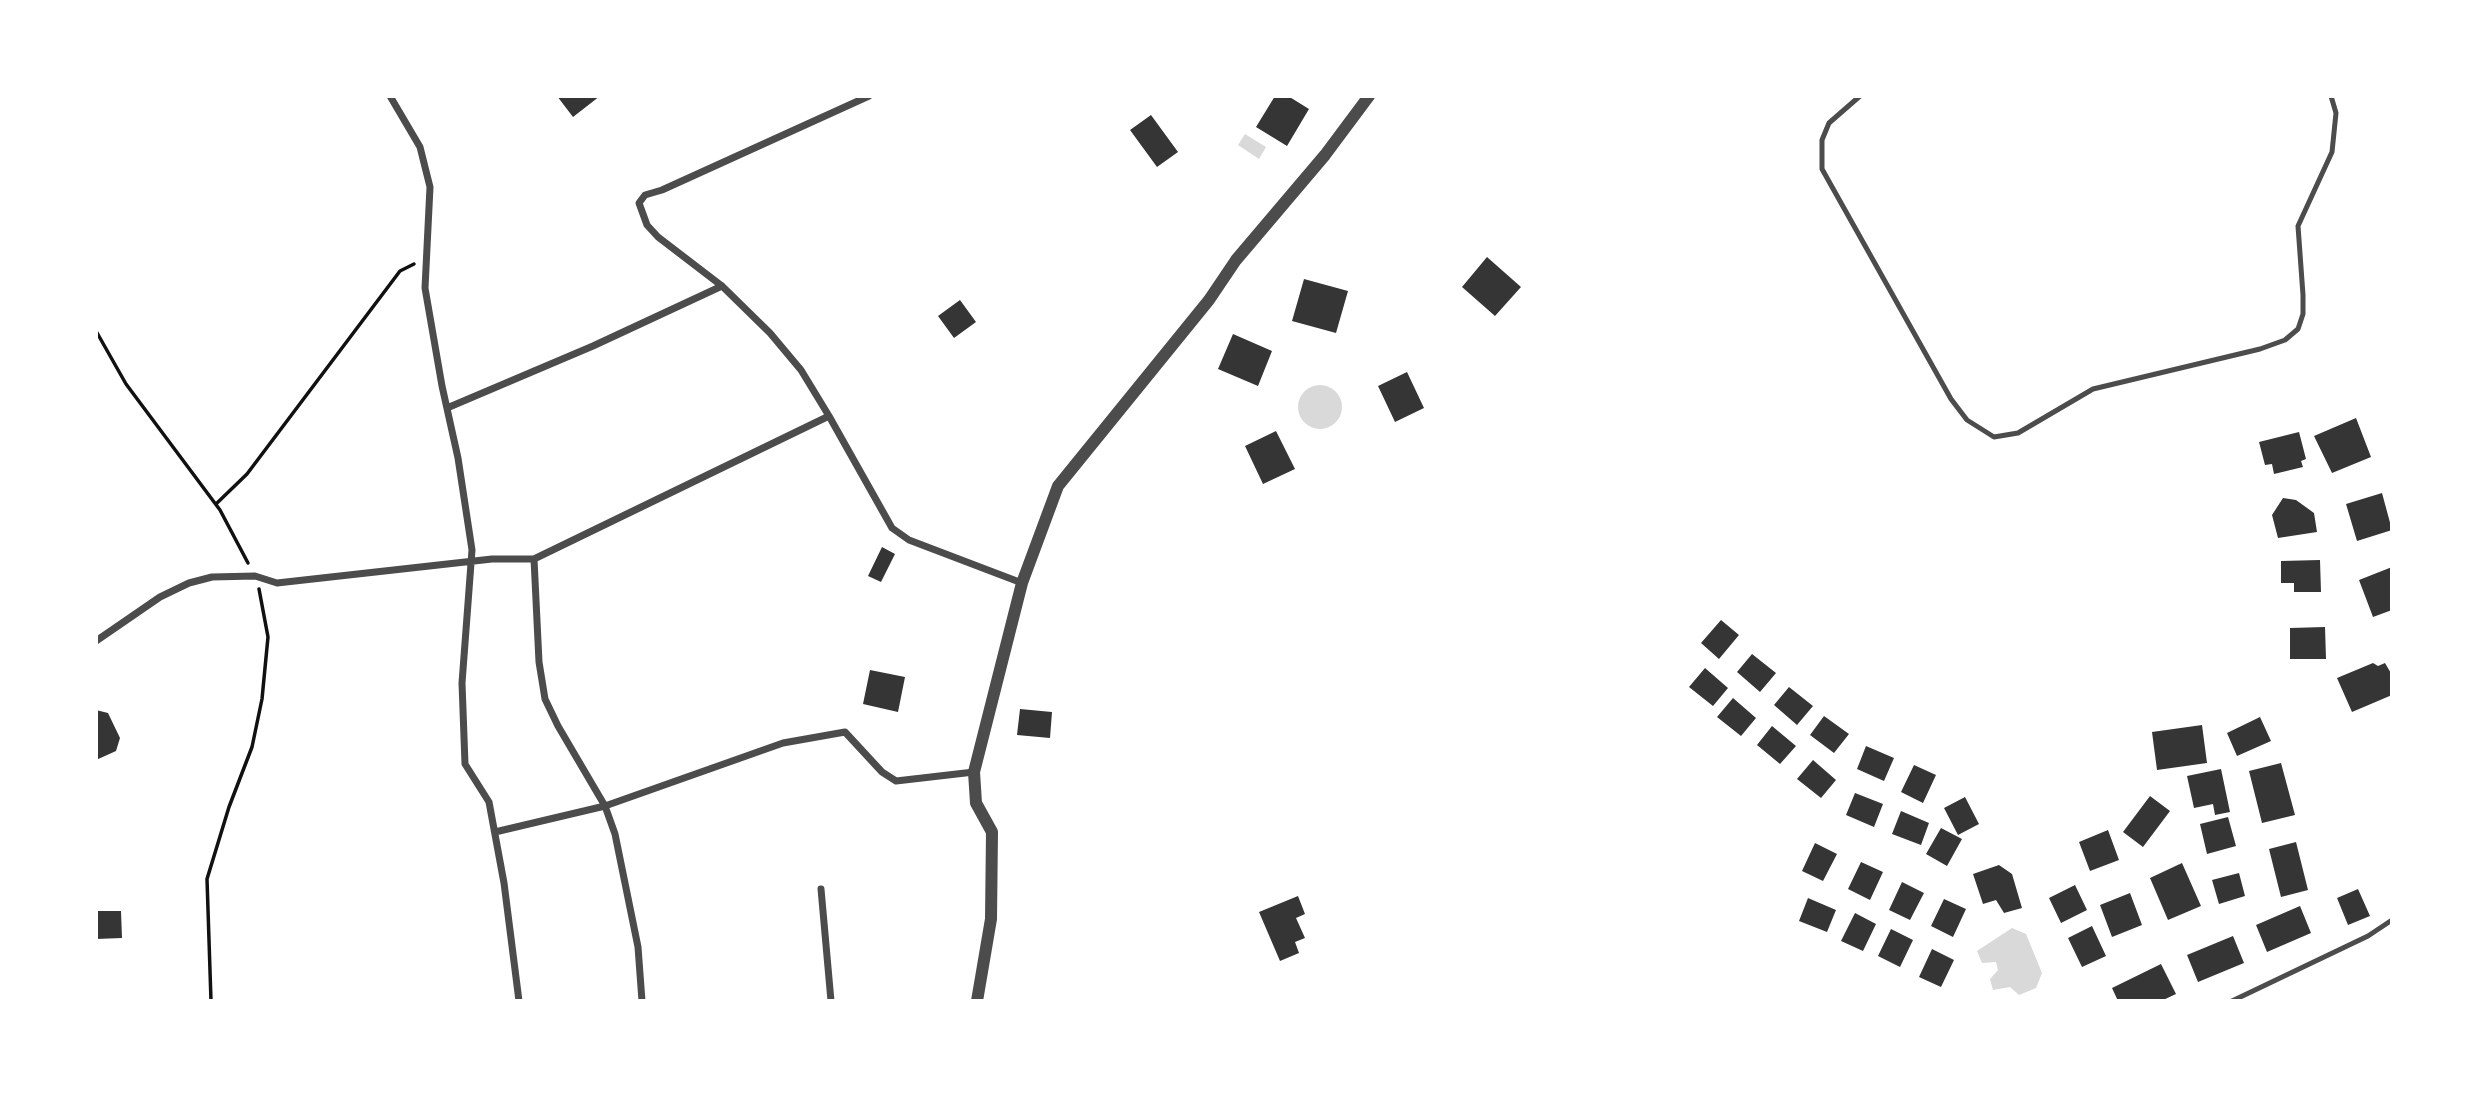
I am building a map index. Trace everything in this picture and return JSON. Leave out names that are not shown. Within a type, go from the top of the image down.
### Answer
[{"type":"street","points":[[390,96],[420,147],[430,187],[425,288],[458,458],[472,550],[462,683],[466,764],[489,802],[519,1001]]},
{"type":"street","points":[[869,96],[662,190],[645,195],[639,204],[647,225],[658,237],[722,286],[770,333],[801,370],[892,528],[909,540],[1022,583]]},
{"type":"street","points":[[977,1001],[991,919],[992,832],[976,803],[974,772],[1022,583],[1058,486],[1209,300],[1236,260],[1325,155],[1369,96]]},
{"type":"street","points":[[447,408],[593,346],[722,286]]},
{"type":"street","points":[[96,641],[160,597],[189,583],[212,577],[255,576],[277,583],[470,561],[534,559],[829,416]]},
{"type":"street","points":[[534,559],[539,662],[545,699],[563,736],[605,806],[615,834],[638,947],[642,1001]]},
{"type":"street","points":[[495,832],[605,806],[783,743],[845,732],[882,772],[896,781],[974,772]]},
{"type":"street","points":[[821,889],[831,1001]]},
{"type":"lane","points":[[1860,96],[1829,122],[1822,140],[1822,169],[1951,399],[1968,421],[1994,437],[2018,433],[2093,389],[2260,349],[2285,340],[2298,328],[2303,314],[2304,295],[2298,226],[2332,152],[2336,113],[2331,96]]},
{"type":"lane","points":[[2232,1001],[2368,936],[2392,920]]},
{"type":"path","points":[[216,504],[247,474],[400,271],[425,258]]},
{"type":"path","points":[[96,331],[126,384],[216,504],[255,576],[268,638],[262,699],[252,747],[229,807],[207,878],[211,1001]]},
{"type":"shaded area","points":[[1245,134],[1266,147],[1259,159],[1238,145]]},
{"type":"shaded area","points":[[1320,385],[1335,392],[1342,407],[1335,422],[1320,429],[1305,422],[1298,407],[1305,392]]},
{"type":"shaded area","points":[[2012,928],[2026,934],[2042,973],[2036,988],[2019,995],[2010,987],[1993,990],[1990,979],[1998,970],[1996,962],[1982,963],[1977,951]]},
{"type":"building","points":[[557,96],[600,96],[573,117]]},
{"type":"building","points":[[1275,96],[1288,96],[1309,109],[1287,146],[1256,127]]},
{"type":"building","points":[[1151,115],[1178,152],[1157,167],[1130,130]]},
{"type":"building","points":[[1487,257],[1521,287],[1495,316],[1462,287]]},
{"type":"building","points":[[1304,279],[1348,291],[1336,333],[1292,321]]},
{"type":"building","points":[[960,300],[976,322],[954,338],[938,316]]},
{"type":"building","points":[[1233,334],[1272,351],[1258,386],[1218,369]]},
{"type":"building","points":[[1407,372],[1424,408],[1395,422],[1378,386]]},
{"type":"building","points":[[2356,418],[2371,457],[2332,473],[2314,436]]},
{"type":"building","points":[[1276,431],[1295,469],[1263,484],[1245,446]]},
{"type":"building","points":[[2299,432],[2306,459],[2301,461],[2303,467],[2274,474],[2272,464],[2265,465],[2259,442]]},
{"type":"building","points":[[2382,493],[2392,530],[2357,541],[2346,504]]},
{"type":"building","points":[[2283,498],[2296,500],[2314,513],[2317,532],[2278,538],[2272,515]]},
{"type":"building","points":[[882,547],[895,554],[881,582],[868,576]]},
{"type":"building","points":[[2320,560],[2321,592],[2294,592],[2294,583],[2281,583],[2281,561]]},
{"type":"building","points":[[2392,567],[2392,610],[2373,617],[2359,580]]},
{"type":"building","points":[[1721,620],[1739,635],[1719,659],[1701,643]]},
{"type":"building","points":[[2325,627],[2326,659],[2290,659],[2290,628]]},
{"type":"building","points":[[1752,654],[1776,673],[1760,692],[1737,672]]},
{"type":"building","points":[[2373,663],[2378,666],[2385,663],[2392,675],[2392,695],[2352,712],[2337,678]]},
{"type":"building","points":[[1705,668],[1728,688],[1713,706],[1689,687]]},
{"type":"building","points":[[870,670],[905,677],[898,712],[863,704]]},
{"type":"building","points":[[1789,687],[1813,706],[1797,725],[1774,705]]},
{"type":"building","points":[[1733,698],[1756,718],[1741,736],[1717,717]]},
{"type":"building","points":[[1020,709],[1052,712],[1050,738],[1017,735]]},
{"type":"building","points":[[96,710],[108,713],[120,738],[116,751],[96,760]]},
{"type":"building","points":[[1824,716],[1849,734],[1834,753],[1810,735]]},
{"type":"building","points":[[2260,717],[2271,741],[2237,756],[2227,733]]},
{"type":"building","points":[[2202,725],[2207,763],[2157,770],[2152,732]]},
{"type":"building","points":[[1772,726],[1796,746],[1780,764],[1757,745]]},
{"type":"building","points":[[1866,746],[1894,758],[1884,781],[1857,769]]},
{"type":"building","points":[[1813,760],[1836,780],[1821,798],[1797,779]]},
{"type":"building","points":[[2281,763],[2295,815],[2262,823],[2249,771]]},
{"type":"building","points":[[1914,765],[1936,775],[1923,803],[1901,792]]},
{"type":"building","points":[[2221,769],[2230,812],[2215,815],[2213,804],[2194,808],[2187,776]]},
{"type":"building","points":[[1855,793],[1883,804],[1874,827],[1846,815]]},
{"type":"building","points":[[2150,796],[2170,811],[2143,847],[2123,832]]},
{"type":"building","points":[[1965,797],[1979,824],[1958,835],[1944,808]]},
{"type":"building","points":[[1901,811],[1929,823],[1921,845],[1892,834]]},
{"type":"building","points":[[2228,817],[2236,846],[2207,854],[2200,824]]},
{"type":"building","points":[[1941,828],[1962,839],[1947,866],[1926,854]]},
{"type":"building","points":[[2108,830],[2119,860],[2090,871],[2079,842]]},
{"type":"building","points":[[2296,842],[2308,890],[2281,897],[2269,849]]},
{"type":"building","points":[[1815,843],[1837,854],[1823,881],[1802,871]]},
{"type":"building","points":[[1861,862],[1883,872],[1870,900],[1848,889]]},
{"type":"building","points":[[2182,863],[2201,906],[2168,920],[2150,878]]},
{"type":"building","points":[[1999,865],[2012,874],[2022,908],[2004,913],[1996,900],[1983,904],[1973,874]]},
{"type":"building","points":[[2239,873],[2245,896],[2219,904],[2212,880]]},
{"type":"building","points":[[1902,882],[1924,893],[1910,920],[1889,910]]},
{"type":"building","points":[[2075,885],[2087,910],[2061,923],[2049,898]]},
{"type":"building","points":[[2358,889],[2370,916],[2348,925],[2337,898]]},
{"type":"building","points":[[2130,893],[2142,925],[2112,937],[2100,905]]},
{"type":"building","points":[[1298,896],[1305,914],[1296,918],[1305,938],[1295,942],[1299,953],[1280,961],[1259,912]]},
{"type":"building","points":[[1808,898],[1836,910],[1827,932],[1799,921]]},
{"type":"building","points":[[1944,899],[1966,909],[1953,937],[1931,926]]},
{"type":"building","points":[[2300,906],[2311,933],[2267,952],[2256,925]]},
{"type":"building","points":[[96,911],[121,911],[122,938],[96,939]]},
{"type":"building","points":[[1855,913],[1876,924],[1863,951],[1841,941]]},
{"type":"building","points":[[2092,926],[2106,956],[2082,967],[2068,938]]},
{"type":"building","points":[[1891,929],[1913,940],[1900,967],[1878,956]]},
{"type":"building","points":[[2233,936],[2244,963],[2198,982],[2187,955]]},
{"type":"building","points":[[1932,949],[1954,960],[1941,987],[1919,977]]},
{"type":"building","points":[[2161,964],[2176,994],[2161,1001],[2118,1001],[2112,988]]}]
